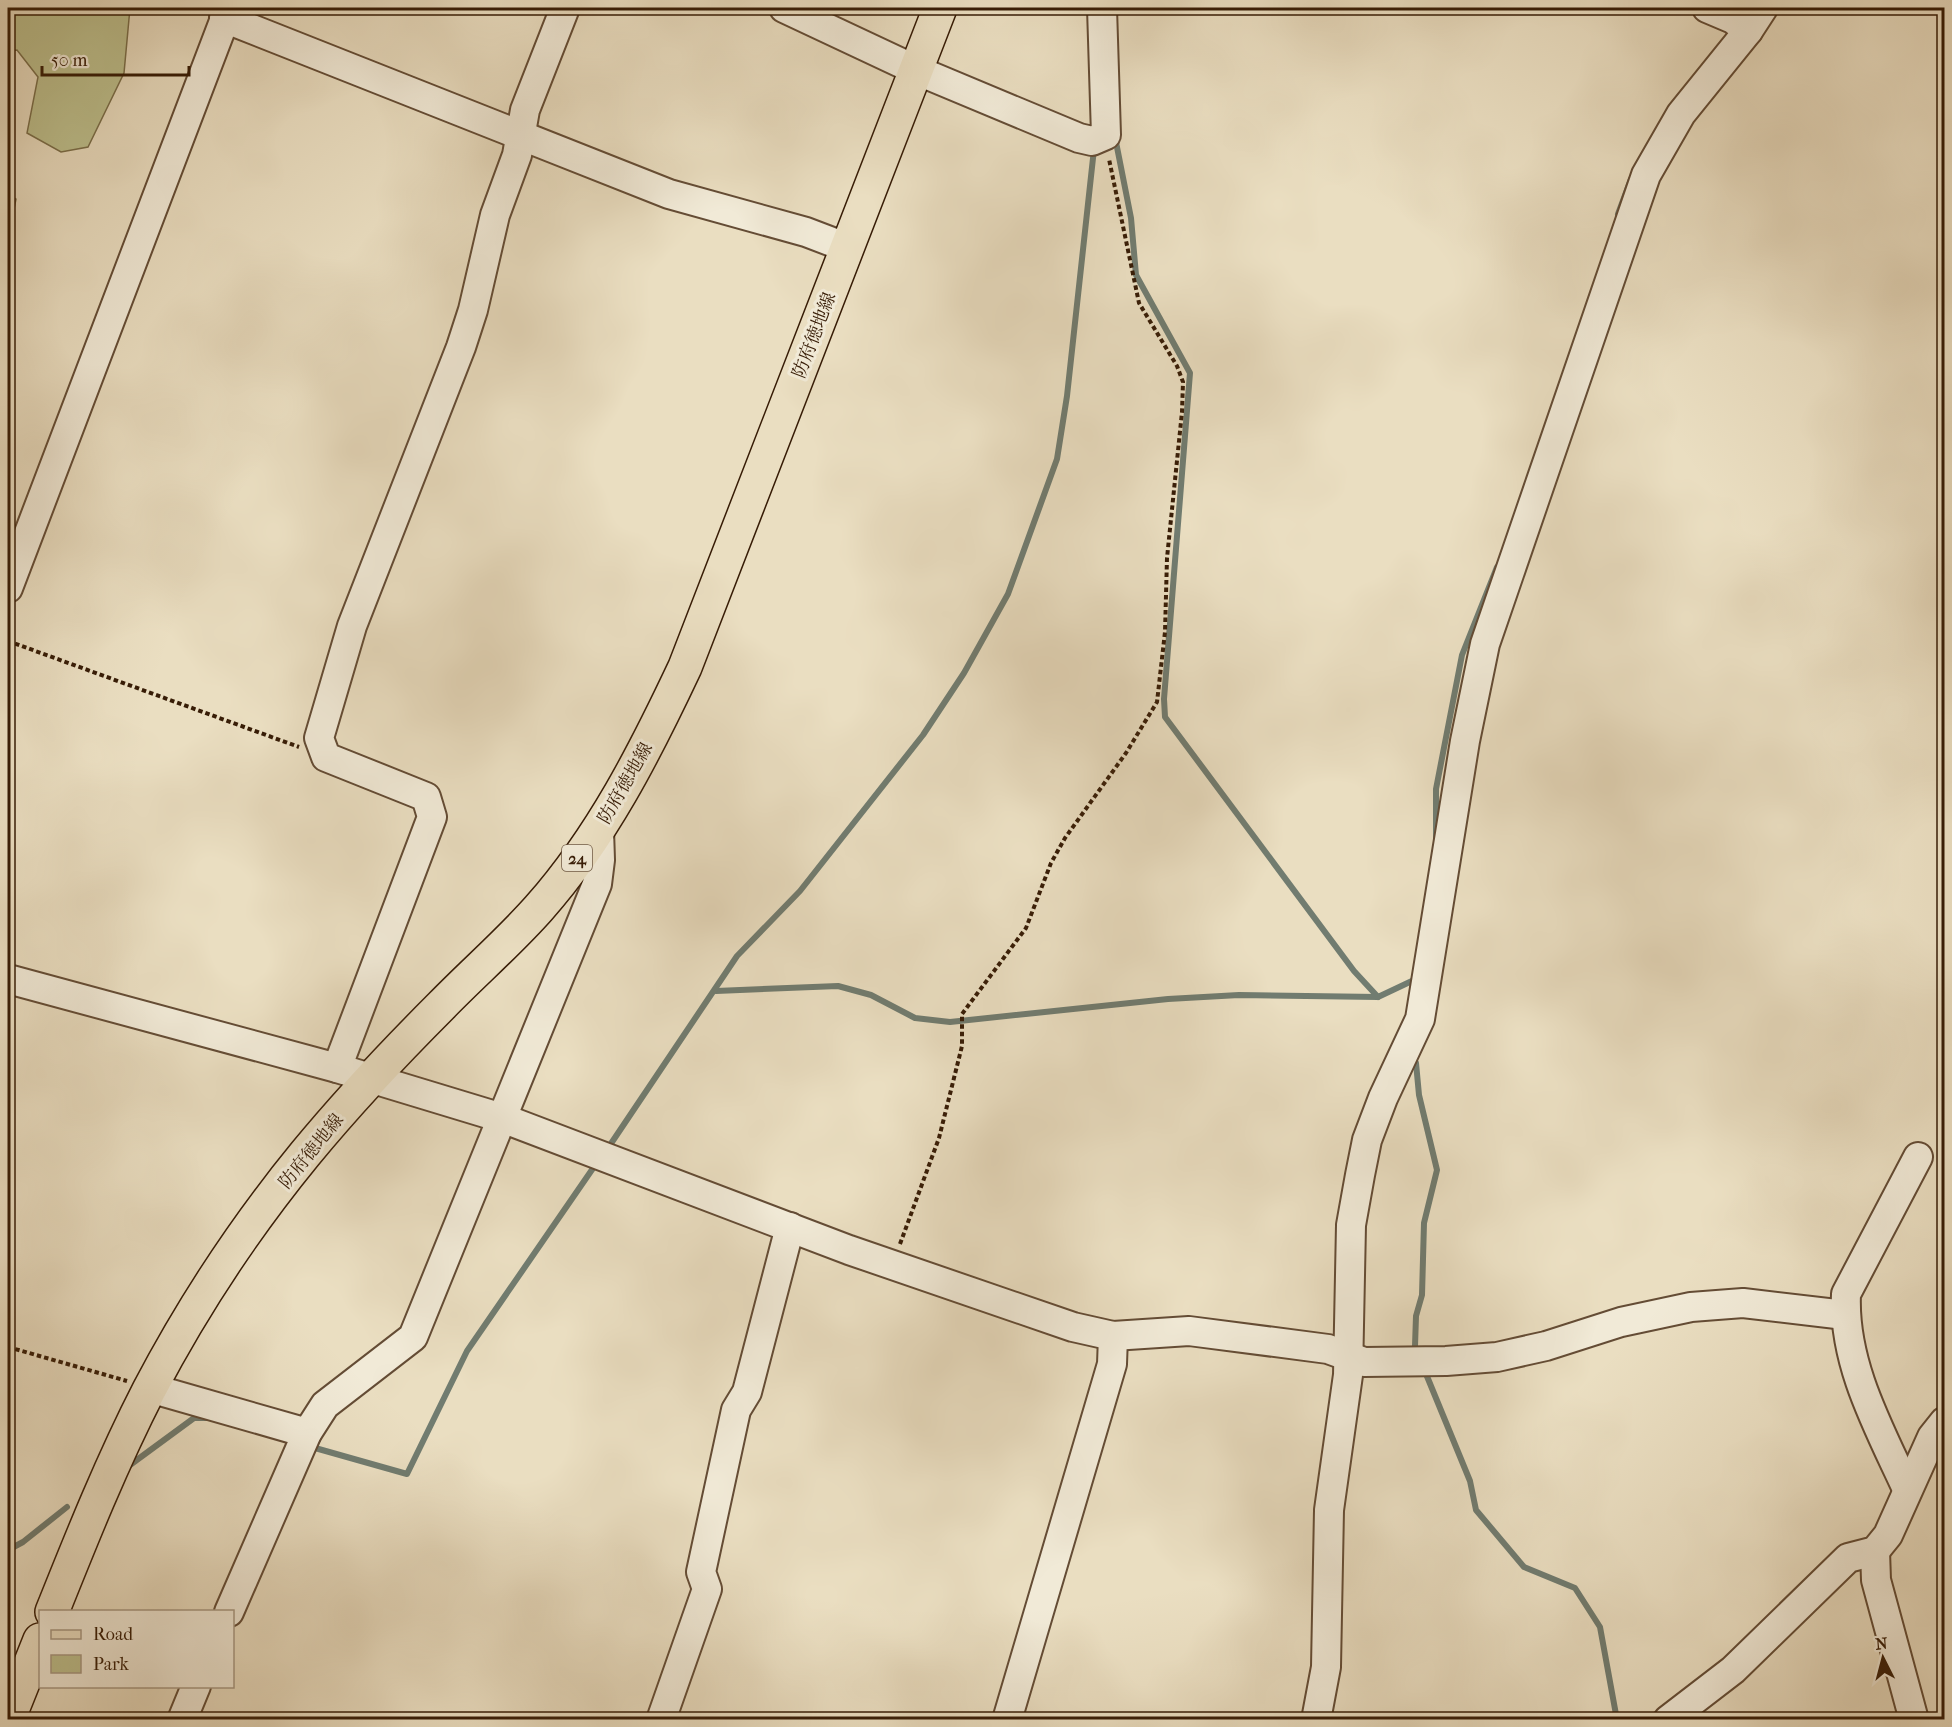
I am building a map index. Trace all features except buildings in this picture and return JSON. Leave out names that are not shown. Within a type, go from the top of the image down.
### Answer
[{"type":"main road","name":"防府徳地線","points":[[52,1610],[88,1521],[150,1388],[201,1302],[254,1222],[304,1155],[371,1079],[422,1024],[540,908],[598,830],[641,759],[685,667],[940,8]]},
{"type":"main road","points":[[8,1719],[39,1642]]},
{"type":"street","points":[[337,1068],[432,817],[426,797],[326,757],[319,738],[352,626],[474,310],[495,215],[517,155],[525,110],[566,8]]},
{"type":"street","points":[[784,8],[916,70],[1079,138],[1092,141],[1106,135],[1102,8]]},
{"type":"street","points":[[1316,1719],[1326,1666],[1329,1510],[1349,1356],[1351,1225],[1367,1140],[1383,1098],[1420,1019],[1465,741],[1485,644],[1646,175],[1681,114],[1747,21],[1707,8]]},
{"type":"street","points":[[8,588],[226,13],[519,136],[669,194],[806,232],[848,248]]},
{"type":"street","points":[[229,1610],[307,1433],[325,1405],[413,1337],[597,884],[600,860],[598,830]]},
{"type":"street","points":[[8,979],[337,1068],[502,1118],[892,1265],[1072,1327],[1113,1336],[1188,1330],[1328,1349],[1364,1362],[1446,1361],[1497,1357],[1546,1346],[1620,1322],[1691,1307],[1743,1303],[1845,1315]]},
{"type":"street","points":[[1908,1490],[1863,1393],[1845,1315],[1846,1294],[1917,1157]]},
{"type":"street","points":[[661,1719],[706,1589],[701,1572],[736,1410],[747,1392],[790,1227]]},
{"type":"street","points":[[1007,1719],[1112,1364],[1113,1336]]},
{"type":"street","points":[[150,1388],[307,1433]]},
{"type":"street","points":[[1668,1719],[1733,1670],[1848,1558],[1875,1551],[1888,1535],[1932,1437],[1944,1422]]},
{"type":"street","points":[[1875,1551],[1876,1580],[1914,1719]]},
{"type":"street","points":[[182,1719],[195,1688]]},
{"type":"path","points":[[892,1265],[939,1138],[962,1046],[962,1014],[1026,928],[1051,863],[1065,838],[1126,753],[1157,702],[1165,632],[1167,558],[1183,382],[1177,366],[1139,303],[1130,267],[1113,172],[1106,145],[1101,139]]},
{"type":"path","points":[[8,641],[308,750],[323,749]]},
{"type":"path","points":[[8,1347],[150,1388]]},
{"type":"green space","points":[[8,8],[130,8],[124,73],[88,147],[61,152],[27,133],[38,77],[17,50],[8,51]]},
{"type":"green space","points":[[8,194],[16,199],[8,238]]},
{"type":"waterway","points":[[1115,137],[1131,218],[1136,275],[1190,373],[1164,699],[1165,717],[1354,971],[1378,997]]},
{"type":"waterway","points":[[606,1151],[737,956],[800,891],[923,735],[964,673],[1008,594],[1057,459],[1067,396],[1094,149]]},
{"type":"waterway","points":[[1618,214],[1631,179]]},
{"type":"waterway","points":[[1436,839],[1436,789],[1462,655],[1497,567]]},
{"type":"waterway","points":[[716,991],[838,986],[871,995],[915,1018],[950,1022],[1168,999],[1239,995],[1378,997],[1414,980]]},
{"type":"waterway","points":[[1416,1063],[1419,1095],[1437,1170],[1424,1223],[1422,1295],[1416,1316],[1415,1346],[1418,1354]]},
{"type":"waterway","points":[[308,1446],[407,1474],[467,1351],[598,1161]]},
{"type":"waterway","points":[[1424,1369],[1470,1481],[1476,1510],[1524,1567],[1575,1588],[1600,1627],[1617,1720]]},
{"type":"waterway","points":[[130,1465],[194,1418],[209,1418]]},
{"type":"waterway","points":[[8,1550],[23,1542],[67,1507]]}]
